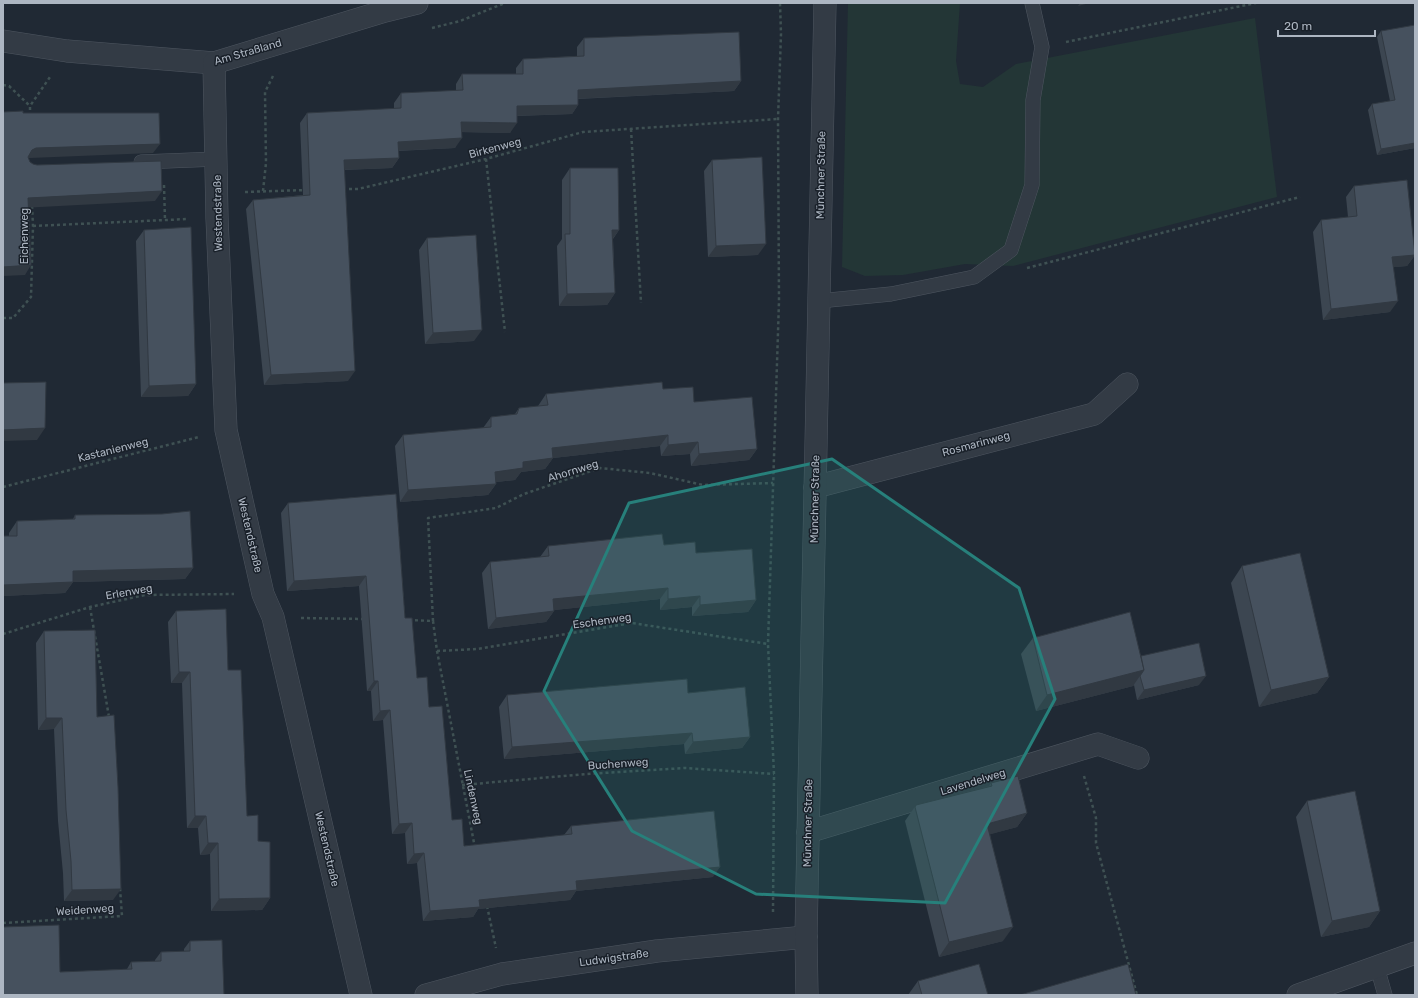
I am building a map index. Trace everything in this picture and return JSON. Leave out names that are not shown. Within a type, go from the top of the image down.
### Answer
[{"type":"street","name":"Am Straßland","points":[[3,41],[67,51],[214,63],[418,3]]},
{"type":"street","name":"Münchner Straße","points":[[807,995],[806,937],[825,3]]},
{"type":"street","name":"Westendstraße","points":[[214,63],[217,159],[216,192],[226,430],[263,594],[273,617],[361,995]]},
{"type":"street","name":"Rosmarinweg","points":[[815,487],[1094,414],[1127,384]]},
{"type":"street","name":"Lavendelweg","points":[[808,832],[1098,744],[1138,758]]},
{"type":"street","name":"Ludwigstraße","points":[[426,995],[502,974],[657,951],[806,937]]},
{"type":"street","points":[[1298,995],[1415,953]]},
{"type":"lane","points":[[819,301],[890,294],[974,277],[1011,250],[1032,185],[1033,100],[1042,47],[1032,3]]},
{"type":"lane","points":[[132,162],[217,159]]},
{"type":"lane","points":[[1377,967],[1385,995]]},
{"type":"path","points":[[425,30],[460,21],[505,3]]},
{"type":"path","points":[[773,940],[774,774],[768,644],[778,301],[778,119],[781,34],[780,3]]},
{"type":"path","points":[[1042,47],[1256,3]]},
{"type":"path","points":[[30,121],[30,106],[67,51]]},
{"type":"path","points":[[263,191],[266,163],[265,92],[276,68]]},
{"type":"path","points":[[3,85],[9,86],[30,106]]},
{"type":"path","name":"Birkenweg","points":[[342,189],[358,189],[486,159],[583,132],[778,119]]},
{"type":"path","points":[[631,129],[640,303]]},
{"type":"path","points":[[486,159],[504,332]]},
{"type":"path","points":[[163,161],[165,220]]},
{"type":"path","points":[[216,192],[311,190]]},
{"type":"path","points":[[1020,270],[1300,198]]},
{"type":"path","name":"Eichenweg","points":[[3,318],[13,318],[32,297],[32,203]]},
{"type":"path","points":[[33,226],[217,218]]},
{"type":"path","name":"Kastanienweg","points":[[3,487],[226,430]]},
{"type":"path","name":"Ahornweg","points":[[428,518],[496,508],[524,494],[600,468],[650,473],[703,485],[773,484]]},
{"type":"path","name":"Lindenweg","points":[[428,518],[433,621],[437,651],[476,854]]},
{"type":"path","name":"Erlenweg","points":[[3,634],[90,607],[145,595],[263,594]]},
{"type":"path","points":[[90,607],[110,722]]},
{"type":"path","points":[[273,617],[364,619]]},
{"type":"path","points":[[403,620],[433,621]]},
{"type":"path","name":"Eschenweg","points":[[437,651],[477,649],[632,623],[768,644]]},
{"type":"path","points":[[1077,750],[1096,818],[1096,843],[1137,995]]},
{"type":"path","name":"Buchenweg","points":[[462,785],[586,774],[685,768],[774,774]]},
{"type":"path","name":"Weidenweg","points":[[3,923],[122,916],[120,885]]},
{"type":"path","points":[[486,899],[502,974]]},
{"type":"path","points":[[57,920],[57,927]]},
{"type":"highlighted area","points":[[832,459],[1019,588],[1055,699],[945,903],[756,894],[632,831],[544,691],[629,503]]},
{"type":"shaded area","points":[[848,3],[960,3],[956,61],[960,84],[983,87],[1016,64],[1255,18],[1277,197],[1013,266],[965,264],[903,275],[865,276],[842,267]]},
{"type":"building","points":[[1415,25],[1415,143],[1381,149],[1372,104],[1395,100],[1381,31]]},
{"type":"building","points":[[739,32],[741,81],[578,90],[578,105],[517,106],[517,123],[461,122],[462,138],[398,142],[399,158],[344,160],[355,371],[271,375],[253,200],[310,195],[307,113],[401,108],[401,93],[463,90],[462,74],[523,74],[523,59],[584,56],[584,38]]},
{"type":"building","points":[[23,111],[23,113],[159,113],[160,144],[36,148],[32,150],[28,157],[30,162],[37,165],[161,161],[162,191],[28,198],[31,265],[3,267],[3,112]]},
{"type":"building","points":[[762,157],[766,244],[716,246],[712,160]]},
{"type":"building","points":[[570,168],[618,168],[619,230],[612,230],[615,293],[567,294],[565,234],[570,234]]},
{"type":"building","points":[[1407,180],[1415,255],[1392,257],[1398,301],[1331,309],[1321,220],[1357,216],[1354,186]]},
{"type":"building","points":[[191,227],[196,384],[149,386],[144,230]]},
{"type":"building","points":[[476,235],[482,330],[433,333],[427,238]]},
{"type":"building","points":[[46,382],[45,428],[3,430],[3,383]]},
{"type":"building","points":[[662,382],[663,389],[693,387],[694,402],[752,397],[757,449],[699,454],[698,442],[668,445],[668,435],[552,448],[553,458],[523,462],[523,468],[495,472],[496,484],[408,490],[403,435],[491,427],[491,417],[517,414],[519,408],[548,405],[546,394]]},
{"type":"building","points":[[396,494],[405,618],[412,618],[417,678],[427,677],[429,707],[442,706],[452,820],[462,819],[464,846],[572,834],[571,826],[714,811],[720,867],[576,881],[577,890],[479,900],[480,907],[430,911],[424,853],[414,854],[412,823],[399,824],[390,710],[380,711],[378,681],[374,681],[366,576],[294,581],[288,503]]},
{"type":"building","points":[[190,511],[193,568],[73,571],[73,582],[3,585],[3,536],[17,536],[17,521],[75,519],[75,515],[162,514]]},
{"type":"building","points":[[662,534],[664,545],[695,542],[696,553],[752,549],[756,600],[700,605],[700,596],[668,599],[668,588],[553,599],[554,611],[496,618],[490,562],[549,556],[548,546]]},
{"type":"building","points":[[1300,553],[1329,677],[1271,690],[1242,566]]},
{"type":"building","points":[[226,609],[228,670],[241,670],[247,816],[258,815],[258,841],[270,842],[270,898],[219,899],[218,843],[208,843],[206,816],[195,816],[190,672],[179,672],[176,611]]},
{"type":"building","points":[[1130,612],[1144,670],[1047,695],[1033,638]]},
{"type":"building","points":[[95,630],[97,717],[114,715],[121,889],[72,890],[66,810],[62,718],[46,718],[44,631]]},
{"type":"building","points":[[1199,643],[1206,676],[1144,690],[1140,676],[1144,670],[1141,656]]},
{"type":"building","points":[[687,679],[688,693],[745,687],[750,737],[693,742],[692,733],[512,747],[507,695]]},
{"type":"building","points":[[1018,776],[1027,813],[987,824],[1013,927],[949,942],[915,807],[916,805],[992,786],[991,783]]},
{"type":"building","points":[[1355,791],[1380,911],[1332,921],[1307,801]]},
{"type":"building","points":[[59,925],[60,972],[132,969],[131,962],[161,961],[161,952],[190,951],[190,941],[222,940],[224,995],[3,995],[3,927]]},
{"type":"building","points":[[979,964],[988,995],[922,995],[918,981]]},
{"type":"building","points":[[1128,964],[1136,995],[1020,995]]}]
